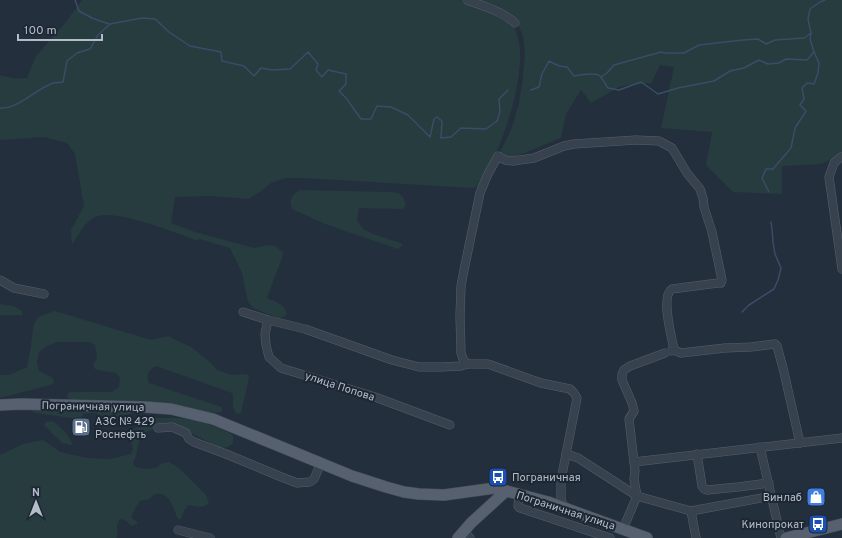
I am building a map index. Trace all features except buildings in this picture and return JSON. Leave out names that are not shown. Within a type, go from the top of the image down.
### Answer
[{"type":"main road","name":"Пограничная улица","points":[[0,405],[137,406],[171,409],[213,419],[368,482],[404,492],[444,495],[495,488],[564,507],[647,538]]},
{"type":"main road","points":[[464,536],[471,523],[506,491]]},
{"type":"main road","points":[[786,538],[842,524]]},
{"type":"street","points":[[467,0],[501,13],[515,23]]},
{"type":"street","points":[[467,364],[463,359],[462,353],[460,322],[461,286],[480,193],[498,156],[505,160],[522,160],[534,158],[564,146],[574,144],[636,140],[658,141],[672,148],[687,173],[700,189],[712,232],[722,280],[721,283],[672,289],[669,291],[667,296],[668,325],[673,342],[670,351]]},
{"type":"street","points":[[842,157],[834,163],[829,177],[842,269]]},
{"type":"street","points":[[0,280],[14,288],[44,294]]},
{"type":"street","points":[[243,312],[305,329],[392,360],[419,366],[440,367],[461,366],[467,364],[488,364],[541,383],[570,389],[577,398],[560,486],[561,500],[564,507]]},
{"type":"street","name":"улица Попова","points":[[268,320],[265,334],[269,357],[281,368],[375,397],[450,425]]},
{"type":"street","points":[[623,529],[637,496],[634,479],[635,472],[629,419],[634,411],[632,402],[622,380],[624,370],[630,366],[670,351],[681,353],[775,344],[777,346],[783,368],[800,443]]},
{"type":"street","points":[[158,428],[172,428],[186,433],[189,439],[194,442],[297,482],[310,482],[314,479],[321,463]]},
{"type":"street","points":[[634,462],[842,438]]},
{"type":"street","points":[[760,447],[781,538]]},
{"type":"street","points":[[566,454],[578,458],[637,496],[691,511],[772,496]]},
{"type":"street","points":[[697,454],[702,486],[704,489],[738,487],[768,482]]},
{"type":"street","points":[[519,494],[518,506],[520,508],[610,538]]},
{"type":"street","points":[[691,511],[696,538]]},
{"type":"street","points":[[178,530],[210,538]]},
{"type":"green space","points":[[82,0],[460,0],[496,14],[512,24],[518,37],[520,54],[519,74],[504,134],[482,181],[478,186],[473,188],[285,178],[271,183],[248,199],[210,196],[175,197],[171,223],[195,232],[254,248],[269,245],[275,246],[283,252],[267,298],[278,303],[286,310],[287,313],[284,317],[278,318],[253,308],[248,302],[242,273],[230,248],[200,239],[196,240],[143,222],[113,215],[101,215],[93,218],[78,234],[72,245],[71,230],[84,206],[75,154],[67,143],[44,137],[0,140],[0,75],[13,78],[27,78],[36,56],[66,22]]},
{"type":"green space","points":[[473,0],[842,0],[842,154],[821,164],[782,166],[782,194],[733,192],[706,165],[712,132],[661,128],[674,67],[660,65],[651,83],[621,86],[591,103],[581,90],[566,114],[561,138],[517,156],[498,156],[511,130],[519,104],[525,54],[523,36],[517,22]]},
{"type":"green space","points":[[300,190],[398,193],[403,197],[406,206],[402,209],[359,208],[357,221],[363,229],[373,234],[403,244],[398,249],[325,224],[292,209],[292,198]]},
{"type":"green space","points":[[0,304],[14,306],[22,311],[22,315],[0,315]]},
{"type":"green space","points":[[55,311],[151,340],[168,336],[191,347],[211,363],[217,370],[232,375],[248,375],[249,378],[241,413],[238,414],[235,412],[232,393],[156,366],[148,373],[149,383],[222,407],[222,412],[216,413],[161,403],[110,400],[71,400],[67,395],[70,392],[112,392],[119,387],[120,378],[116,373],[97,370],[94,368],[93,365],[97,358],[95,345],[89,342],[57,342],[47,346],[39,352],[37,362],[39,371],[53,378],[54,383],[0,398],[0,375],[9,375],[27,367],[35,322],[38,317]]},
{"type":"green space","points":[[31,408],[143,409],[121,417],[109,419],[98,418],[97,413],[83,413],[82,418],[78,419],[36,413],[33,412]]},
{"type":"green space","points":[[154,418],[180,418],[202,421],[232,434],[233,442],[231,445],[220,448],[186,429],[157,427],[143,435],[139,441],[136,456],[133,462],[136,467],[145,469],[155,468],[163,463],[169,462],[179,468],[206,495],[209,503],[207,505],[199,507],[188,505],[181,519],[178,519],[169,500],[163,494],[159,494],[154,495],[149,499],[140,501],[131,517],[137,522],[137,524],[131,526],[127,521],[120,519],[117,525],[118,536],[116,538],[0,538],[0,455],[23,444],[43,440],[60,452],[87,458],[110,459],[131,454],[133,448],[128,436],[131,430]]},
{"type":"green space","points":[[52,421],[68,435],[72,445],[62,443],[44,425],[46,422]]},
{"type":"waterway","points":[[75,0],[79,11],[92,18],[109,24]]},
{"type":"waterway","points":[[769,192],[762,178],[766,169],[773,169],[791,148],[795,128],[806,111],[800,105],[804,99],[802,88],[807,83],[814,84],[818,73],[819,63],[810,39],[811,33],[808,19],[810,9],[825,0]]},
{"type":"waterway","points":[[0,108],[13,106],[52,83],[63,82],[67,61],[77,53],[90,49],[98,35],[110,24],[142,18],[155,19],[169,32],[190,46],[221,52],[222,61],[244,66],[254,76],[261,68],[272,70],[290,69],[308,52],[318,64],[316,70],[322,77],[328,70],[346,74],[346,84],[339,91],[361,119],[371,119],[377,106],[391,107],[408,115],[430,137],[434,119],[437,117],[442,121],[441,138],[451,137],[461,128],[486,129],[497,121],[500,112],[499,99],[508,90]]},
{"type":"waterway","points":[[601,77],[614,65],[661,52],[684,53],[699,45],[743,40],[758,39],[766,44],[775,40],[804,38],[811,33]]},
{"type":"waterway","points":[[531,90],[539,87],[542,74],[549,61],[559,66],[567,67],[574,76],[587,74],[598,75],[608,88],[619,90],[641,82],[658,94],[678,88],[714,81],[730,71],[744,68],[759,60],[768,64],[779,63],[786,59],[807,60],[814,52]]},
{"type":"waterway","points":[[742,312],[749,305],[774,289],[778,280],[781,268],[775,254],[771,222]]},
{"type":"place","name":"АЗС № 429 Роснефть","points":[[81,427]]},
{"type":"place","name":"Пограничная","points":[[498,477]]},
{"type":"place","name":"Винлаб","points":[[816,497]]},
{"type":"place","name":"Кинопрокат","points":[[818,524]]}]
